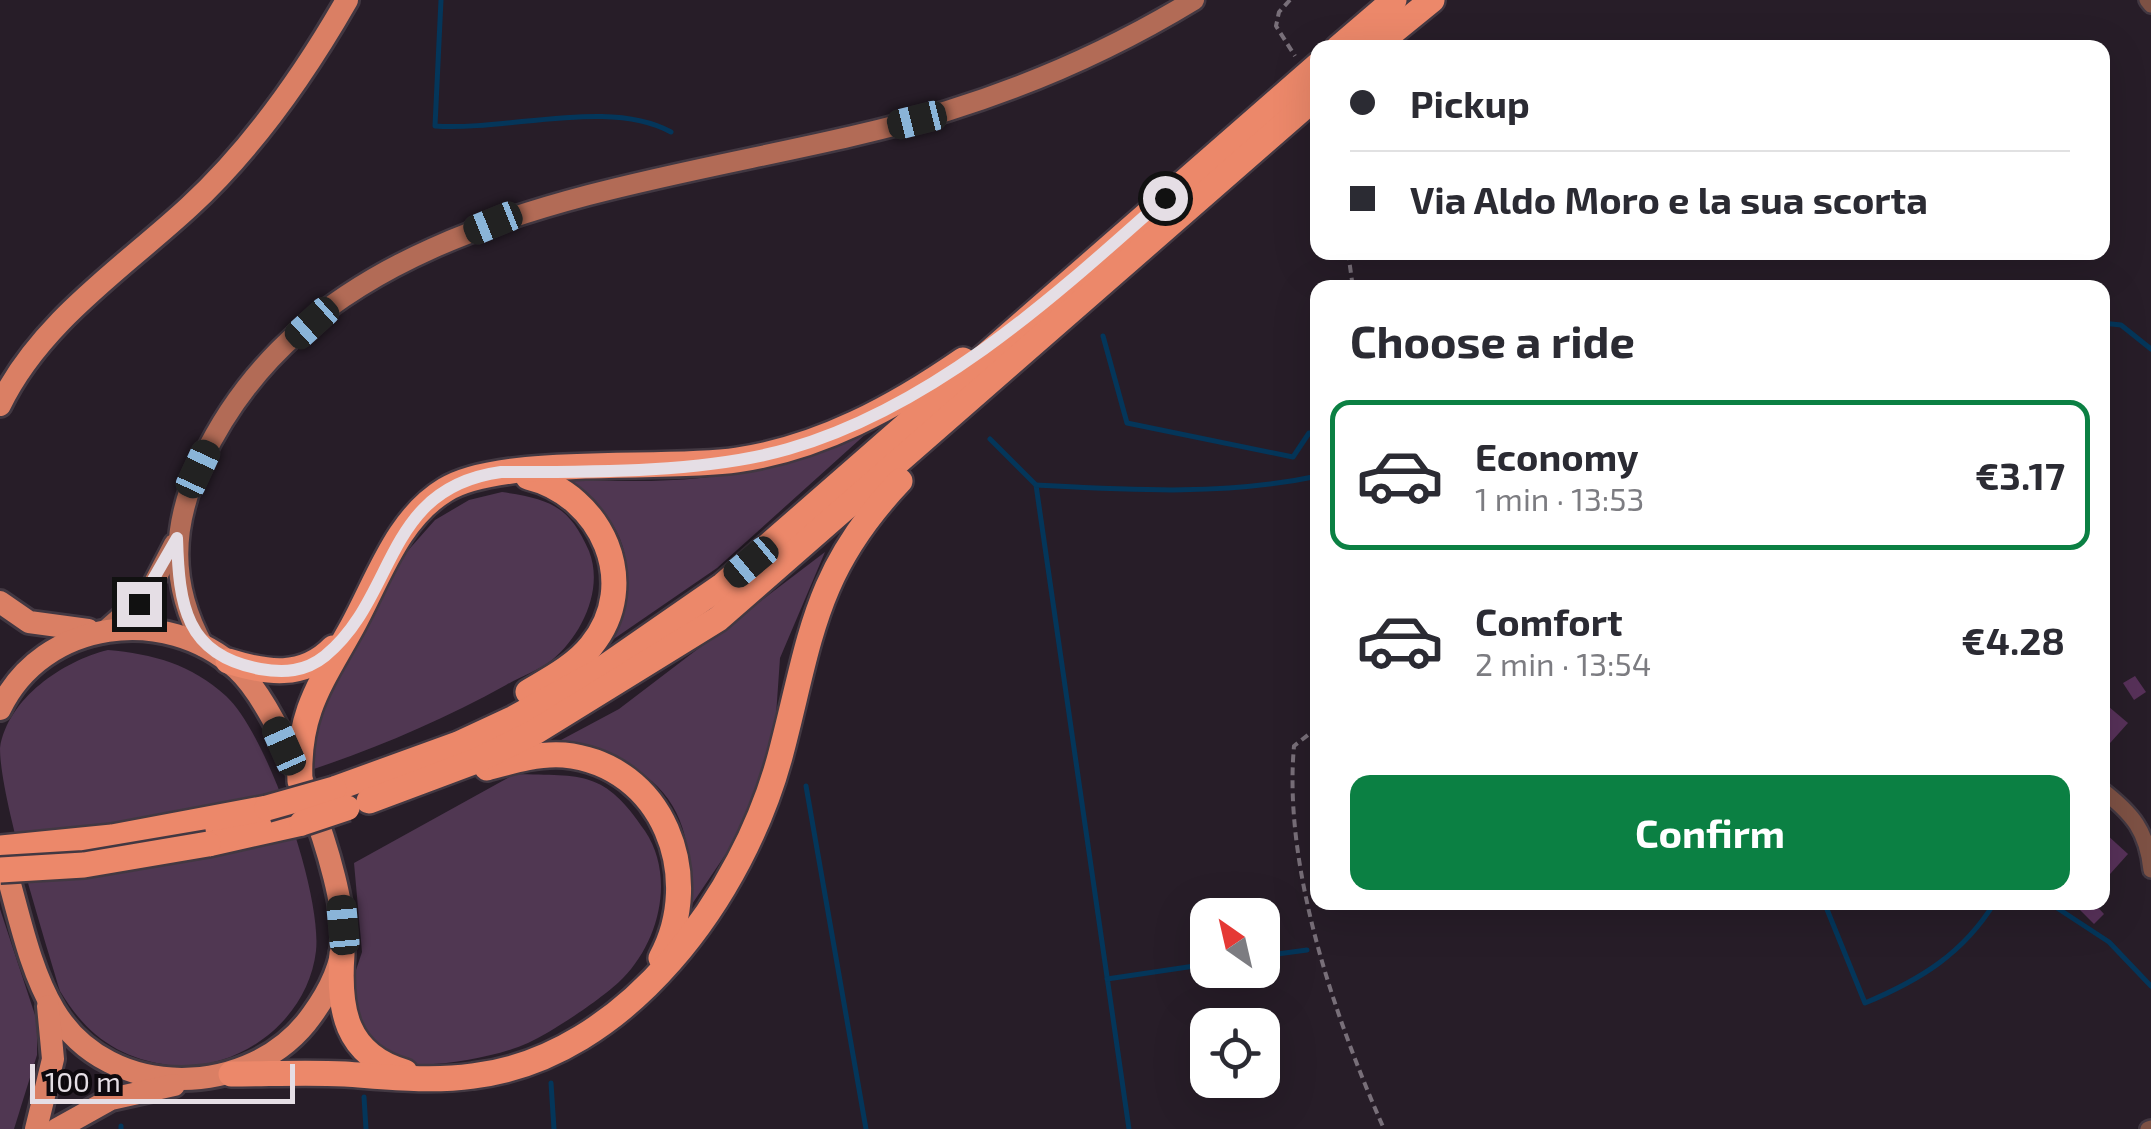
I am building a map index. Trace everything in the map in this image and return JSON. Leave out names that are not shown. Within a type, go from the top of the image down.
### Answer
[{"type":"highway","points":[[1347,40],[1394,0]]},
{"type":"highway","points":[[1383,40],[1432,0]]},
{"type":"highway","points":[[418,759],[514,718],[596,673],[724,585],[1057,294],[1306,61]]},
{"type":"highway","points":[[350,800],[476,760],[534,732],[593,700],[718,619],[1310,102]]},
{"type":"highway","points":[[300,780],[299,752],[306,714],[398,539],[422,510],[464,480],[508,472],[710,463],[788,449],[910,395],[1057,294]]},
{"type":"highway","points":[[231,1074],[434,1078],[494,1073],[552,1053],[600,1023],[638,991],[668,963],[713,903],[753,828],[780,757],[811,624],[846,549],[890,491],[1006,369]]},
{"type":"highway","points":[[0,870],[84,865],[302,823],[350,800],[570,665],[589,649],[610,613],[614,568],[604,536],[588,512],[553,485],[508,472]]},
{"type":"highway","points":[[228,661],[277,672],[301,669],[326,655],[351,630]]},
{"type":"highway","points":[[0,849],[350,800],[548,755],[584,759],[623,778],[662,818],[680,869],[679,903],[670,942],[638,991]]},
{"type":"highway","points":[[342,954],[342,1011],[360,1048],[388,1066],[434,1078]]},
{"type":"main road","points":[[0,405],[42,341],[192,204],[240,154],[286,96],[346,0]]},
{"type":"main road","points":[[0,710],[30,667],[69,642],[102,630],[150,592],[177,538],[208,447],[264,370],[342,300],[414,258],[493,223],[586,194],[804,147],[962,106],[1073,65],[1194,0]]},
{"type":"main road","points":[[177,538],[179,590],[204,647]]},
{"type":"main road","points":[[0,602],[17,616],[41,626],[168,632],[228,661],[262,698],[300,780],[338,882],[342,954],[308,1021],[286,1044],[231,1074],[127,1094],[84,1111],[58,1129]]},
{"type":"main road","points":[[0,849],[46,993],[53,1058],[36,1129]]},
{"type":"main road","points":[[46,993],[65,1024],[104,1057],[142,1073],[202,1080]]},
{"type":"street","points":[[2110,796],[2134,816],[2148,842],[2151,870]]},
{"type":"path","points":[[1290,0],[1279,12],[1276,26],[1306,61]]},
{"type":"path","points":[[1310,733],[1294,746],[1290,783],[1310,906]]},
{"type":"path","points":[[1311,910],[1343,1037],[1384,1129]]},
{"type":"shaded area","points":[[868,432],[717,568],[605,645],[624,596],[624,552],[605,514],[564,479],[647,481],[719,476],[791,460]]},
{"type":"shaded area","points":[[502,492],[556,507],[574,523],[589,551],[592,596],[573,638],[547,664],[459,710],[311,770],[308,732],[396,564],[435,520],[469,500]]},
{"type":"shaded area","points":[[825,552],[780,658],[775,730],[740,833],[686,913],[687,845],[666,796],[648,778],[624,763],[561,740],[619,709]]},
{"type":"shaded area","points":[[108,650],[140,654],[185,668],[226,696],[259,744],[301,856],[316,925],[316,951],[310,976],[299,1000],[265,1038],[219,1061],[194,1066],[150,1062],[119,1050],[93,1032],[60,991],[24,868],[2,771],[0,748],[5,730],[14,713],[40,684],[73,663]]},
{"type":"shaded area","points":[[515,774],[590,780],[617,797],[630,811],[645,831],[659,868],[661,887],[654,927],[636,963],[615,986],[538,1038],[501,1053],[465,1060],[400,1062],[363,1036],[350,988],[362,952],[354,863]]},
{"type":"shaded area","points":[[0,909],[37,1021],[37,1055],[14,1129],[0,1129]]},
{"type":"building","points":[[2135,676],[2146,692],[2134,700],[2123,683]]},
{"type":"building","points":[[2110,708],[2128,723],[2110,743]]},
{"type":"building","points":[[2110,838],[2128,854],[2110,874]]},
{"type":"building","points":[[2080,910],[2100,910],[2104,914],[2094,924]]},
{"type":"waterway","points":[[441,0],[435,126],[589,116],[646,122],[671,132]]},
{"type":"waterway","points":[[2110,324],[2121,325],[2151,349]]},
{"type":"waterway","points":[[1103,336],[1127,423],[1293,457],[1310,433]]},
{"type":"waterway","points":[[990,439],[1036,485],[1129,1129]]},
{"type":"waterway","points":[[1036,485],[1213,489],[1310,477]]},
{"type":"waterway","points":[[806,786],[866,1129]]},
{"type":"waterway","points":[[1827,910],[1865,1003],[1939,963],[1969,936],[1989,910]]},
{"type":"waterway","points":[[2060,910],[2109,942],[2151,986]]},
{"type":"waterway","points":[[1280,954],[1307,950]]},
{"type":"waterway","points":[[1107,979],[1190,967]]},
{"type":"waterway","points":[[551,1083],[554,1129]]},
{"type":"waterway","points":[[364,1097],[366,1129]]},
{"type":"route","points":[[139,604],[150,592],[177,538],[179,590],[204,647],[242,666],[277,672],[307,668],[351,630],[398,539],[445,490],[464,480],[501,472],[738,460],[818,438],[924,387],[1057,294],[1165,198]]}]
